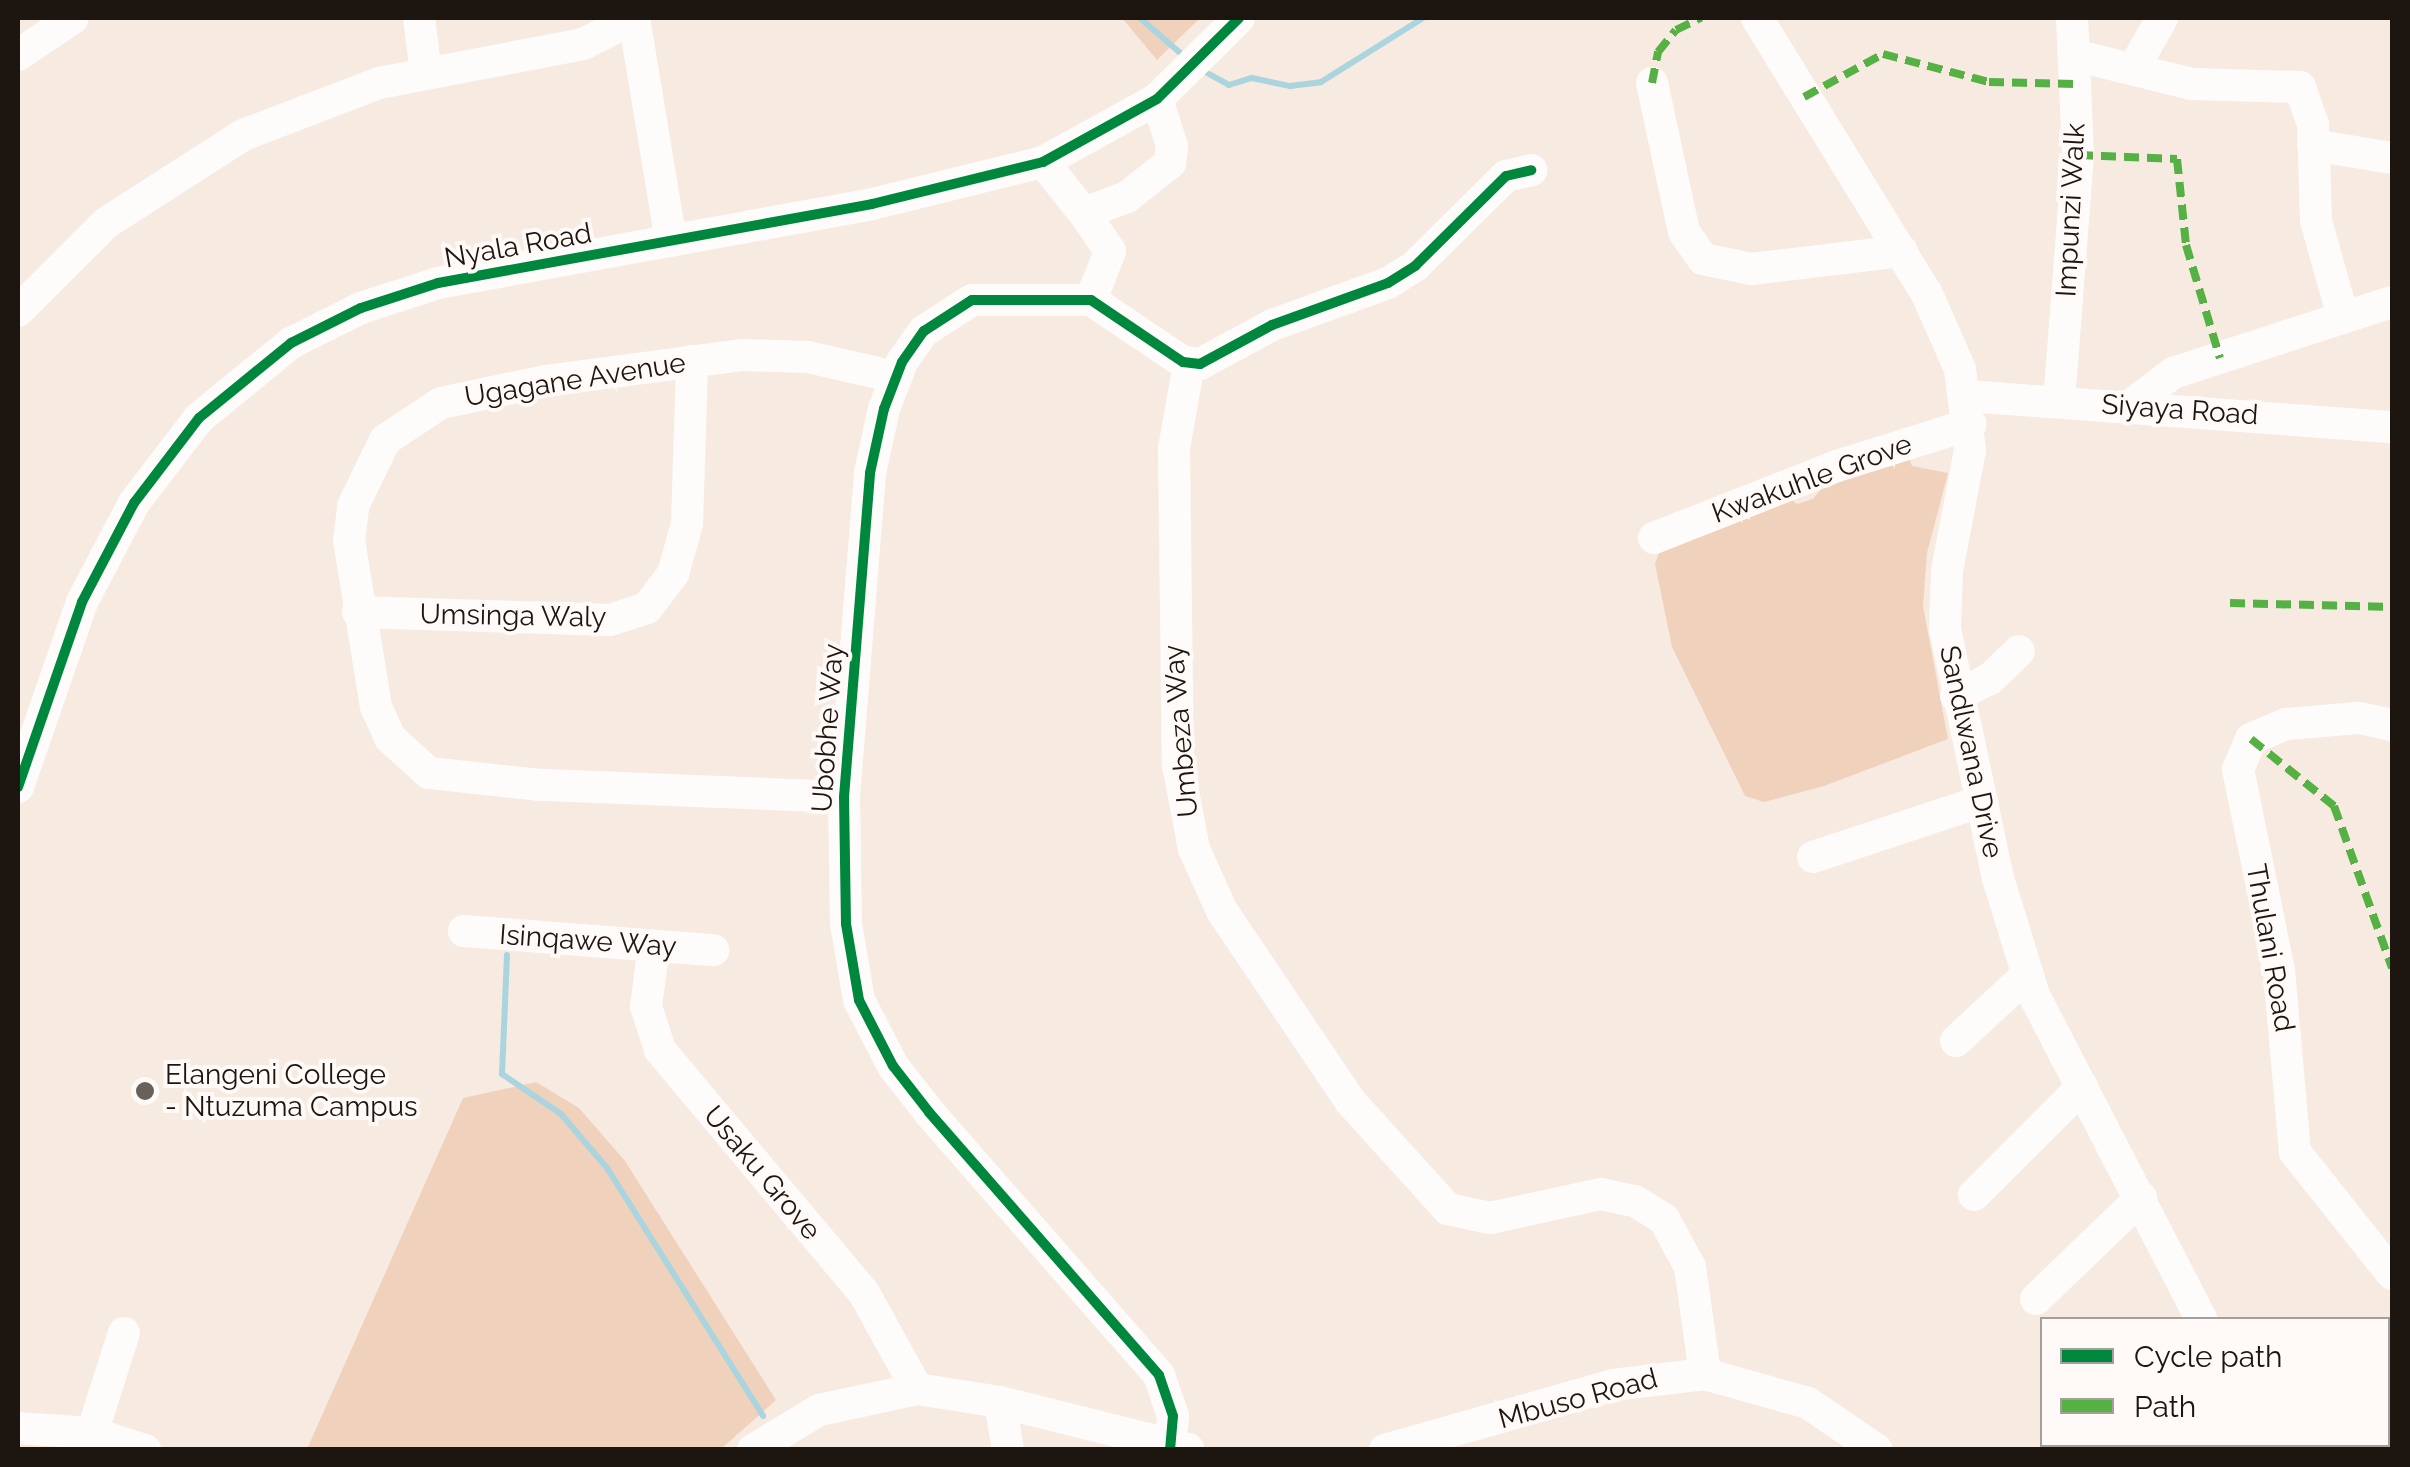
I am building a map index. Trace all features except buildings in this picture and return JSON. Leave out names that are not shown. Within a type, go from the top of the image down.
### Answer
[{"type":"street","points":[[18,56],[74,18]]},
{"type":"street","points":[[418,18],[426,72]]},
{"type":"street","points":[[18,311],[106,223],[197,160],[284,116],[426,72],[584,44],[634,18],[670,241]]},
{"type":"street","name":"Nyala Road","points":[[18,786],[106,550],[164,458],[240,382],[330,321],[394,296],[872,204],[1044,162],[1165,93],[1208,54],[1239,18]]},
{"type":"street","name":"Sandlwana Drive","points":[[1757,18],[1902,252],[1951,344],[1969,410],[1944,597],[1956,696],[2026,976],[2141,1198],[2191,1314]]},
{"type":"street","name":"Impunzi Walk","points":[[2059,402],[2078,155],[2072,18]]},
{"type":"street","points":[[2135,66],[2162,18]]},
{"type":"street","points":[[2074,55],[2135,66],[2192,84],[2300,87],[2310,100],[2316,221],[2342,317]]},
{"type":"street","points":[[1652,83],[1684,232],[1703,259],[1751,269],[1902,252]]},
{"type":"street","points":[[1084,213],[1127,197],[1170,163],[1172,146],[1165,93]]},
{"type":"street","points":[[2313,145],[2392,158]]},
{"type":"street","points":[[1044,162],[1110,250],[1091,300],[1189,364],[1209,362],[1272,324],[1388,283],[1415,266],[1513,171],[1531,170]]},
{"type":"street","name":"Ubobhe Way","points":[[1091,300],[991,298],[959,305],[924,332],[895,377],[870,473],[844,797],[846,924],[860,1000],[874,1034],[929,1112],[1147,1358],[1170,1401],[1177,1448]]},
{"type":"street","points":[[2130,406],[2173,373],[2392,302]]},
{"type":"street","name":"Ugagane Avenue","points":[[844,797],[540,784],[428,773],[390,738],[376,707],[348,541],[353,506],[371,460],[400,426],[440,403],[692,361],[780,354],[895,377]]},
{"type":"street","name":"Umsinga Waly","points":[[358,612],[591,620],[647,608],[673,574],[688,524],[692,361]]},
{"type":"street","name":"Umbeza Way","points":[[1189,364],[1174,448],[1178,765],[1194,849],[1222,910],[1350,1100],[1448,1209],[1490,1218],[1551,1200],[1601,1194],[1635,1201],[1664,1219],[1690,1267],[1705,1374]]},
{"type":"street","name":"Siyaya Road","points":[[1969,410],[2059,402],[2392,427]]},
{"type":"street","name":"Kwakuhle Grove","points":[[1654,538],[1969,410]]},
{"type":"street","points":[[1956,696],[1990,679],[2020,651]]},
{"type":"street","name":"Thulani Road","points":[[2392,726],[2342,718],[2263,731],[2244,748],[2238,782],[2280,970],[2296,1152],[2392,1274]]},
{"type":"street","points":[[1814,857],[1982,801]]},
{"type":"street","name":"Isinqawe Way","points":[[464,932],[713,950]]},
{"type":"street","name":"Usaku Grove","points":[[654,946],[646,1006],[660,1050],[864,1293],[918,1390]]},
{"type":"street","points":[[1956,1041],[2026,976]]},
{"type":"street","points":[[1974,1194],[2082,1088]]},
{"type":"street","points":[[2036,1299],[2141,1198]]},
{"type":"street","points":[[92,1433],[124,1332]]},
{"type":"street","name":"Mbuso Road","points":[[1385,1450],[1612,1385],[1705,1374],[1808,1403],[1876,1450]]},
{"type":"street","points":[[753,1450],[819,1410],[918,1390],[1000,1402],[1177,1448]]},
{"type":"street","points":[[1000,1402],[1008,1450]]},
{"type":"street","points":[[18,1428],[92,1433],[145,1450]]},
{"type":"shaded area","points":[[1122,18],[1200,18],[1157,60]]},
{"type":"shaded area","points":[[1907,453],[1912,466],[1948,473],[1927,553],[1923,606],[1948,739],[1824,786],[1764,802],[1745,796],[1672,647],[1655,564],[1662,544],[1785,495],[1797,504],[1813,499],[1830,478]]},
{"type":"shaded area","points":[[536,1082],[579,1108],[625,1161],[776,1400],[721,1449],[307,1449],[463,1098]]},
{"type":"waterway","points":[[1140,18],[1186,58]]},
{"type":"waterway","points":[[1200,69],[1229,85],[1252,78],[1290,86],[1321,82],[1423,18]]},
{"type":"waterway","points":[[507,955],[502,1074],[561,1114],[607,1168],[763,1416]]},
{"type":"marked path","points":[[1652,83],[1658,52],[1676,30],[1701,18]]},
{"type":"marked path","points":[[1804,97],[1883,54],[1989,82],[2076,84]]},
{"type":"marked path","points":[[2078,155],[2177,159],[2186,245],[2220,358]]},
{"type":"marked path","points":[[2230,603],[2392,607]]},
{"type":"marked path","points":[[2251,739],[2334,806],[2392,968]]},
{"type":"cycle path","points":[[18,787],[82,602],[134,503],[199,418],[291,343],[361,308],[438,283],[872,204],[1043,162],[1157,99],[1239,18]]},
{"type":"cycle path","points":[[1170,1450],[1173,1416],[1159,1375],[929,1112],[893,1066],[859,1000],[846,924],[844,797],[870,473],[884,409],[902,362],[924,331],[972,300],[1091,300],[1183,362],[1200,364],[1272,325],[1388,283],[1415,266],[1506,176],[1531,170]]},
{"type":"place","name":"Elangeni College - Ntuzuma Campus","points":[[145,1091]]}]
